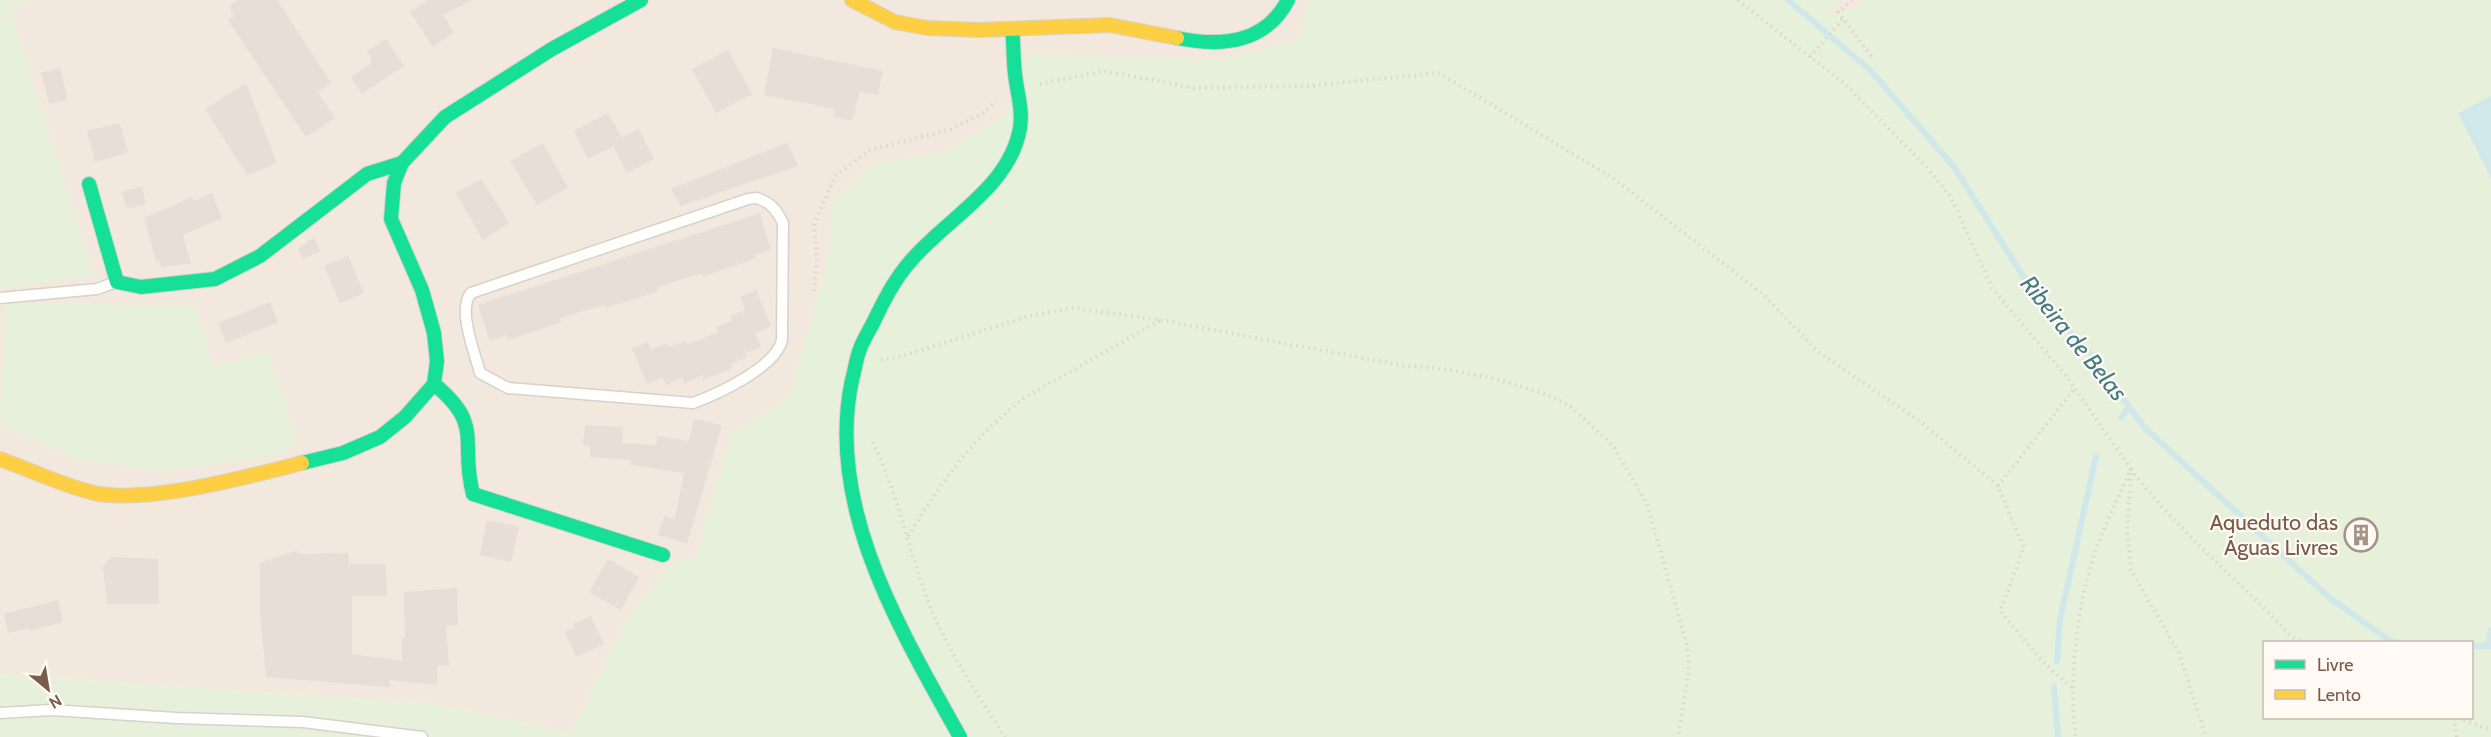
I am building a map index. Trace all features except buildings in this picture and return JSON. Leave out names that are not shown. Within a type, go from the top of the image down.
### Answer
[{"type":"street","points":[[0,459],[92,493],[141,495],[231,481],[343,453],[380,437],[405,417],[435,384],[437,361],[434,333],[422,290],[391,219],[394,183],[402,163],[444,117],[552,49],[641,0]]},
{"type":"street","points":[[852,0],[899,24],[956,31],[1012,29],[1067,23],[1102,25],[1198,41],[1232,43],[1257,33],[1276,20],[1288,0]]},
{"type":"street","points":[[960,737],[935,692],[870,560],[854,510],[848,475],[845,401],[869,323],[911,260],[993,183],[1018,137],[1022,106],[1012,29]]},
{"type":"street","points":[[89,184],[117,282],[141,287],[215,279],[260,256],[368,174],[402,163]]},
{"type":"street","points":[[435,384],[456,399],[470,431],[468,480],[473,494],[663,555]]},
{"type":"lane","points":[[748,199],[768,202],[776,209],[783,222],[780,351],[767,363],[711,397],[693,403],[508,388],[480,373],[465,312],[466,300],[471,293],[748,199]]},
{"type":"lane","points":[[0,298],[97,289],[117,282]]},
{"type":"lane","points":[[0,713],[51,711],[303,722],[422,737]]},
{"type":"path","points":[[1738,0],[1847,87],[1928,169],[1951,197],[1992,288],[2075,388],[2145,488],[2292,637],[2300,641]]},
{"type":"path","points":[[1852,0],[1838,12],[1872,57]]},
{"type":"path","points":[[1810,57],[1843,19]]},
{"type":"path","points":[[1018,89],[1104,71],[1194,88],[1307,86],[1439,73],[1613,177],[1764,295],[1817,351],[1922,423],[1998,486],[2024,548],[2000,611],[2043,663],[2074,690]]},
{"type":"path","points":[[814,291],[817,260],[814,225],[835,176],[870,150],[948,130],[984,113],[998,99]]},
{"type":"path","points":[[856,361],[864,363],[906,355],[1029,316],[1072,308],[1161,320],[1400,365],[1452,370],[1493,378],[1545,394],[1570,406],[1613,447],[1647,504],[1687,645],[1689,671],[1678,737]]},
{"type":"path","points":[[908,536],[949,471],[1003,414],[1024,398],[1161,320]]},
{"type":"path","points":[[1998,486],[2075,388]]},
{"type":"path","points":[[870,437],[908,536],[920,578],[944,636],[1005,737]]},
{"type":"path","points":[[2076,737],[2073,711],[2080,617],[2096,552],[2131,469]]},
{"type":"path","points":[[2131,469],[2127,530],[2131,570],[2180,653],[2206,737]]},
{"type":"path","points":[[2453,719],[2457,737]]},
{"type":"path","points":[[2463,719],[2491,730]]},
{"type":"shaded area","points":[[0,0],[1942,0],[571,733],[435,704],[0,674]]},
{"type":"green space","points":[[0,0],[29,0],[10,10],[94,276],[0,288]]},
{"type":"green space","points":[[1309,0],[1841,0],[1829,13],[1849,11],[1862,0],[2491,0],[2491,737],[0,737],[0,674],[435,704],[571,733],[626,621],[666,568],[696,556],[731,435],[789,398],[829,254],[833,204],[870,165],[944,152],[1004,116],[1028,54],[1222,60],[1299,40]]},
{"type":"green space","points":[[6,302],[196,306],[213,366],[268,351],[297,439],[286,454],[160,472],[70,457],[0,423]]},
{"type":"water","points":[[2491,96],[2491,178],[2458,113]]},
{"type":"waterway","name":"Ribeira de Belas","points":[[1788,0],[1871,71],[1954,167],[2035,295],[2090,353],[2144,427],[2331,599],[2391,641]]},
{"type":"waterway","points":[[2121,418],[2129,407]]},
{"type":"waterway","points":[[2057,661],[2060,620],[2096,456]]},
{"type":"waterway","points":[[2487,646],[2491,630]]},
{"type":"waterway","name":"Ribeira de Belas","points":[[2473,646],[2491,646]]},
{"type":"waterway","points":[[2054,687],[2058,737]]},
{"type":"traffic: fast","points":[[302,463],[343,453],[380,437],[405,417],[434,384],[437,361],[434,333],[422,290],[391,219],[394,183],[402,163],[445,117],[552,49],[641,0]]},
{"type":"traffic: fast","points":[[1177,38],[1210,42],[1240,39],[1267,26],[1288,0]]},
{"type":"traffic: fast","points":[[960,737],[914,654],[874,566],[859,521],[849,474],[846,427],[852,380],[859,353],[891,289],[923,247],[990,186],[1014,149],[1021,114],[1014,68],[1012,29]]},
{"type":"traffic: fast","points":[[89,184],[117,282],[141,287],[215,279],[260,256],[367,174],[402,163]]},
{"type":"traffic: fast","points":[[434,384],[460,411],[465,423],[469,475],[473,494],[663,555]]},
{"type":"traffic: slow","points":[[852,0],[895,22],[927,28],[979,30],[1110,25],[1177,38]]},
{"type":"traffic: slow","points":[[0,459],[79,489],[112,495],[137,495],[196,488],[302,463]]},
{"type":"place","name":"Aqueduto das Águas Livres","points":[[2361,535]]}]
